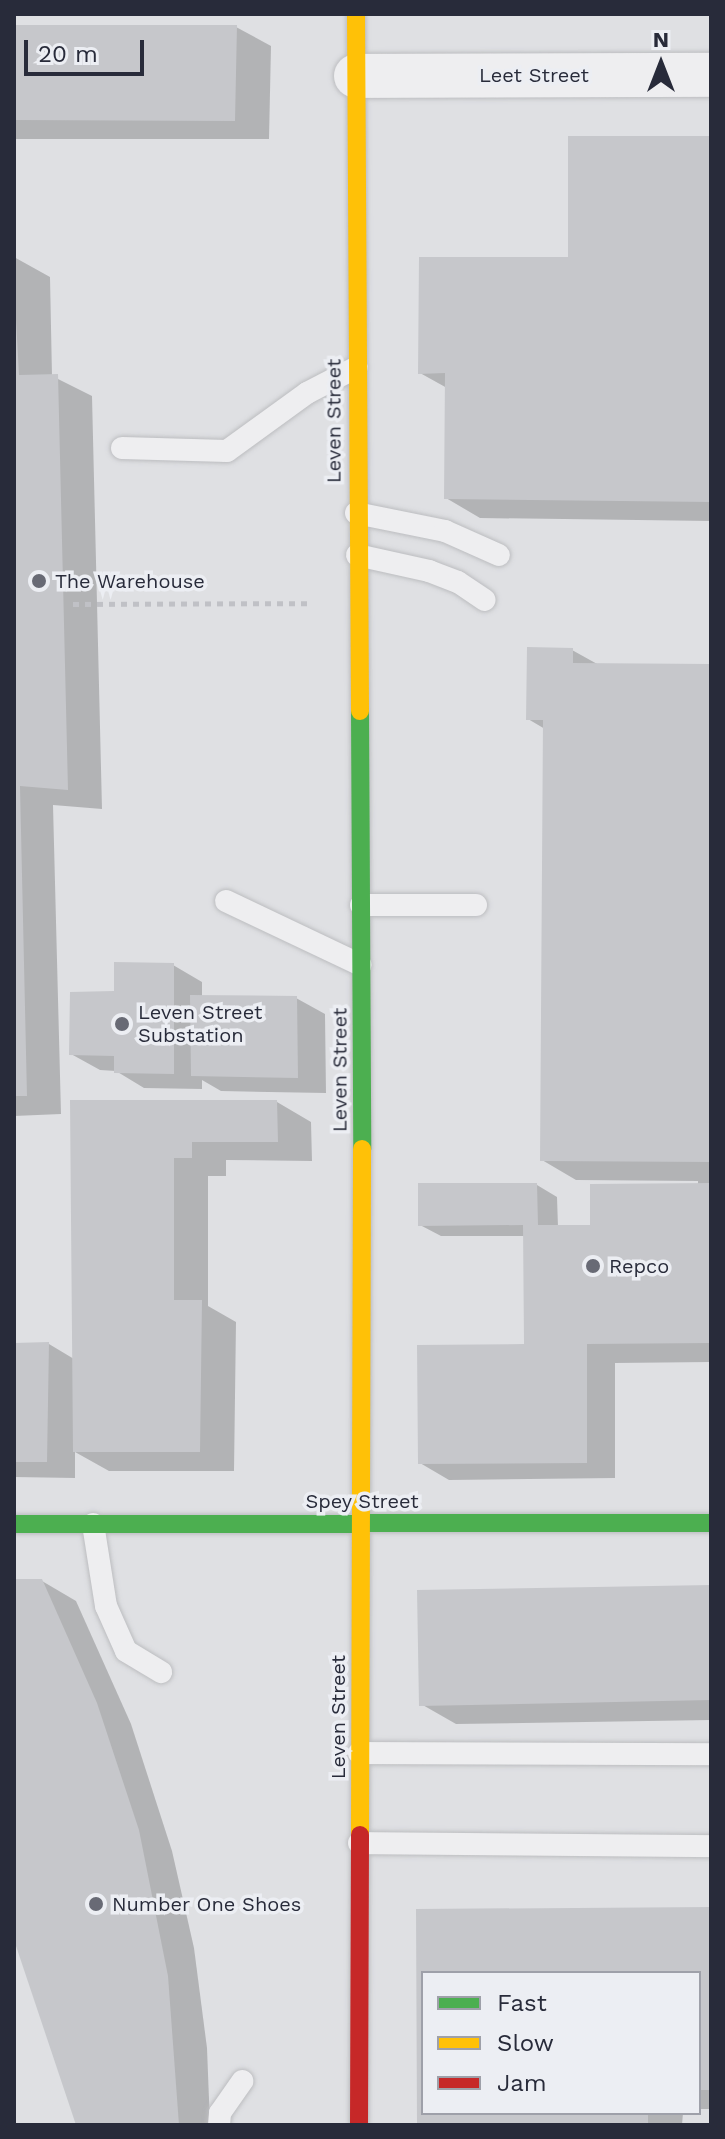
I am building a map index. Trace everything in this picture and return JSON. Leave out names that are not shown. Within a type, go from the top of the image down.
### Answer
[{"type":"street","name":"Leven Street","points":[[356,14],[356,513],[361,905],[359,2125]]},
{"type":"street","name":"Leet Street","points":[[356,76],[711,75]]},
{"type":"street","name":"Spey Street","points":[[14,1524],[711,1523]]},
{"type":"lane","points":[[122,448],[227,451],[307,393],[357,367]]},
{"type":"lane","points":[[356,513],[445,531],[499,555]]},
{"type":"lane","points":[[357,555],[429,571],[458,582],[485,600]]},
{"type":"lane","points":[[226,901],[361,965]]},
{"type":"lane","points":[[361,905],[476,905]]},
{"type":"lane","points":[[93,1524],[106,1606],[126,1651],[161,1672]]},
{"type":"lane","points":[[359,1753],[711,1754]]},
{"type":"lane","points":[[359,1843],[711,1846]]},
{"type":"lane","points":[[219,2125],[220,2113],[242,2081]]},
{"type":"path","points":[[73,604],[307,603]]},
{"type":"building","points":[[14,25],[237,25],[235,121],[14,120]]},
{"type":"building","points":[[568,136],[711,136],[711,502],[444,499],[445,373],[418,374],[419,257],[568,257]]},
{"type":"building","name":"The Warehouse","points":[[14,282],[19,375],[58,374],[68,790],[20,786],[27,1096],[14,1096]]},
{"type":"building","points":[[527,647],[573,648],[573,663],[711,664],[711,1162],[540,1161],[543,720],[526,720]]},
{"type":"building","name":"Leven Street Substation","points":[[114,962],[174,963],[174,1074],[114,1073],[114,1056],[69,1055],[70,992],[114,991]]},
{"type":"building","points":[[190,995],[297,996],[298,1078],[191,1076]]},
{"type":"building","points":[[70,1100],[277,1100],[278,1142],[192,1142],[192,1158],[174,1158],[174,1300],[202,1300],[200,1452],[73,1452]]},
{"type":"building","points":[[418,1183],[537,1183],[538,1225],[590,1225],[590,1184],[711,1183],[711,1343],[587,1344],[587,1463],[418,1464],[417,1345],[524,1344],[523,1225],[418,1226]]},
{"type":"building","points":[[49,1342],[47,1462],[14,1462],[14,1343]]},
{"type":"building","points":[[14,1579],[42,1579],[97,1703],[139,1830],[168,1976],[179,2125],[76,2125],[14,1940]]},
{"type":"building","points":[[711,1585],[711,1700],[419,1706],[417,1590]]},
{"type":"building","points":[[711,1907],[711,2090],[701,2090],[701,1971],[421,1971],[421,2115],[648,2115],[648,2125],[417,2125],[416,1909]]},
{"type":"traffic: fast","points":[[360,711],[362,1149]]},
{"type":"traffic: fast","points":[[14,1524],[711,1523]]},
{"type":"traffic: slow","points":[[356,14],[360,711]]},
{"type":"traffic: slow","points":[[360,1835],[362,1149]]},
{"type":"traffic: jam","points":[[359,2125],[360,1835]]},
{"type":"place","name":"The Warehouse","points":[[39,581]]},
{"type":"place","name":"Leven Street Substation","points":[[122,1024]]},
{"type":"place","name":"Repco","points":[[593,1266]]},
{"type":"place","name":"Number One Shoes","points":[[96,1904]]}]
